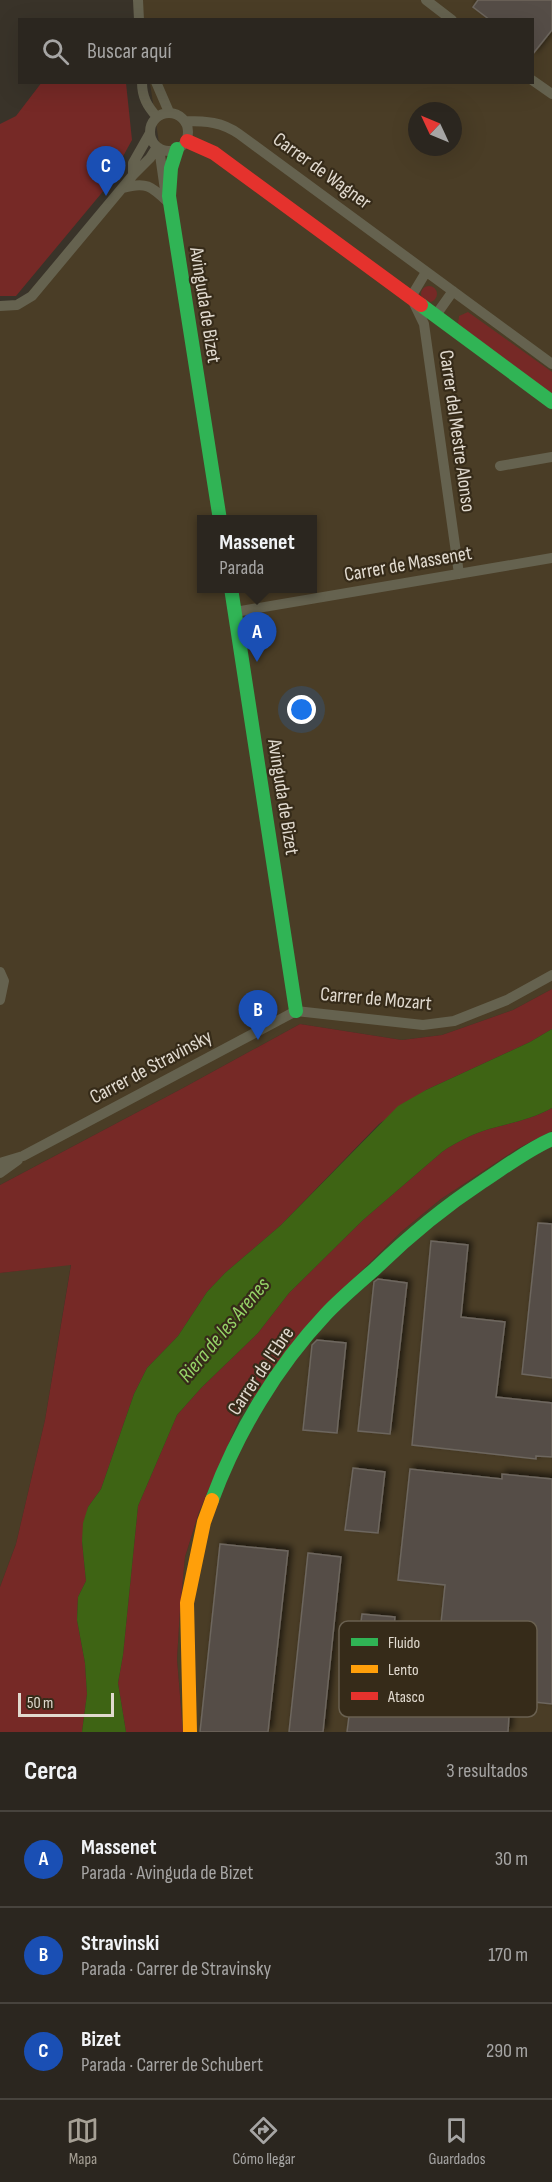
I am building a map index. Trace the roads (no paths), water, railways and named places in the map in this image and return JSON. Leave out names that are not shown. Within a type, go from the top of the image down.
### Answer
[{"type":"street","points":[[138,0],[140,18]]},
{"type":"street","points":[[426,0],[449,18]]},
{"type":"street","points":[[534,81],[552,94]]},
{"type":"street","points":[[142,84],[147,106],[157,117]]},
{"type":"street","points":[[157,84],[169,112]]},
{"type":"street","points":[[133,175],[133,162],[157,117],[169,112],[176,113],[186,122],[189,128],[182,145]]},
{"type":"street","name":"Carrer de Wagner","points":[[186,122],[209,121],[227,126],[552,364]]},
{"type":"street","points":[[150,133],[151,139],[158,148],[171,151],[182,145],[197,144],[214,153],[552,402]]},
{"type":"street","name":"Avinguda de Bizet","points":[[169,200],[171,168],[182,145]]},
{"type":"street","points":[[0,306],[17,305],[32,296],[158,148]]},
{"type":"street","name":"Avinguda de Bizet","points":[[158,148],[164,187],[169,200],[219,515]]},
{"type":"street","points":[[122,188],[137,183],[147,185],[169,200]]},
{"type":"street","points":[[411,297],[426,272]]},
{"type":"street","points":[[436,315],[453,291]]},
{"type":"street","name":"Carrer del Mestre Alonso","points":[[411,297],[424,324],[459,574]]},
{"type":"street","points":[[500,466],[552,458]]},
{"type":"street","name":"Carrer de Massenet","points":[[235,612],[552,558]]},
{"type":"street","name":"Avinguda de Bizet","points":[[232,593],[296,1011]]},
{"type":"street","points":[[0,972],[4,981],[0,1000]]},
{"type":"street","name":"Carrer de Mozart","points":[[296,1011],[423,1025],[454,1021],[507,1000],[552,975]]},
{"type":"street","name":"Carrer de Stravinsky","points":[[0,1173],[23,1156],[296,1011]]},
{"type":"street","name":"Carrer de l'Ebre","points":[[190,1732],[187,1603],[204,1522],[237,1443],[266,1392],[298,1347],[326,1314],[413,1233],[462,1195],[538,1145],[552,1139]]},
{"type":"street","name":"Carrer de Stravinsky","points":[[0,1163],[23,1156]]},
{"type":"water","name":"Riera de les Arenes","points":[[552,1029],[552,1108],[529,1118],[477,1133],[442,1152],[363,1220],[289,1293],[258,1333],[202,1387],[177,1415],[138,1506],[123,1655],[118,1683],[126,1732],[82,1732],[87,1694],[85,1663],[77,1620],[78,1597],[86,1581],[82,1541],[83,1523],[88,1507],[101,1489],[134,1394],[147,1368],[178,1336],[207,1292],[225,1273],[281,1225],[398,1106]]},
{"type":"place","name":"Bizet","points":[[106,196]]},
{"type":"place","name":"Massenet","points":[[257,662]]},
{"type":"place","name":"Stravinski","points":[[258,1040]]}]
